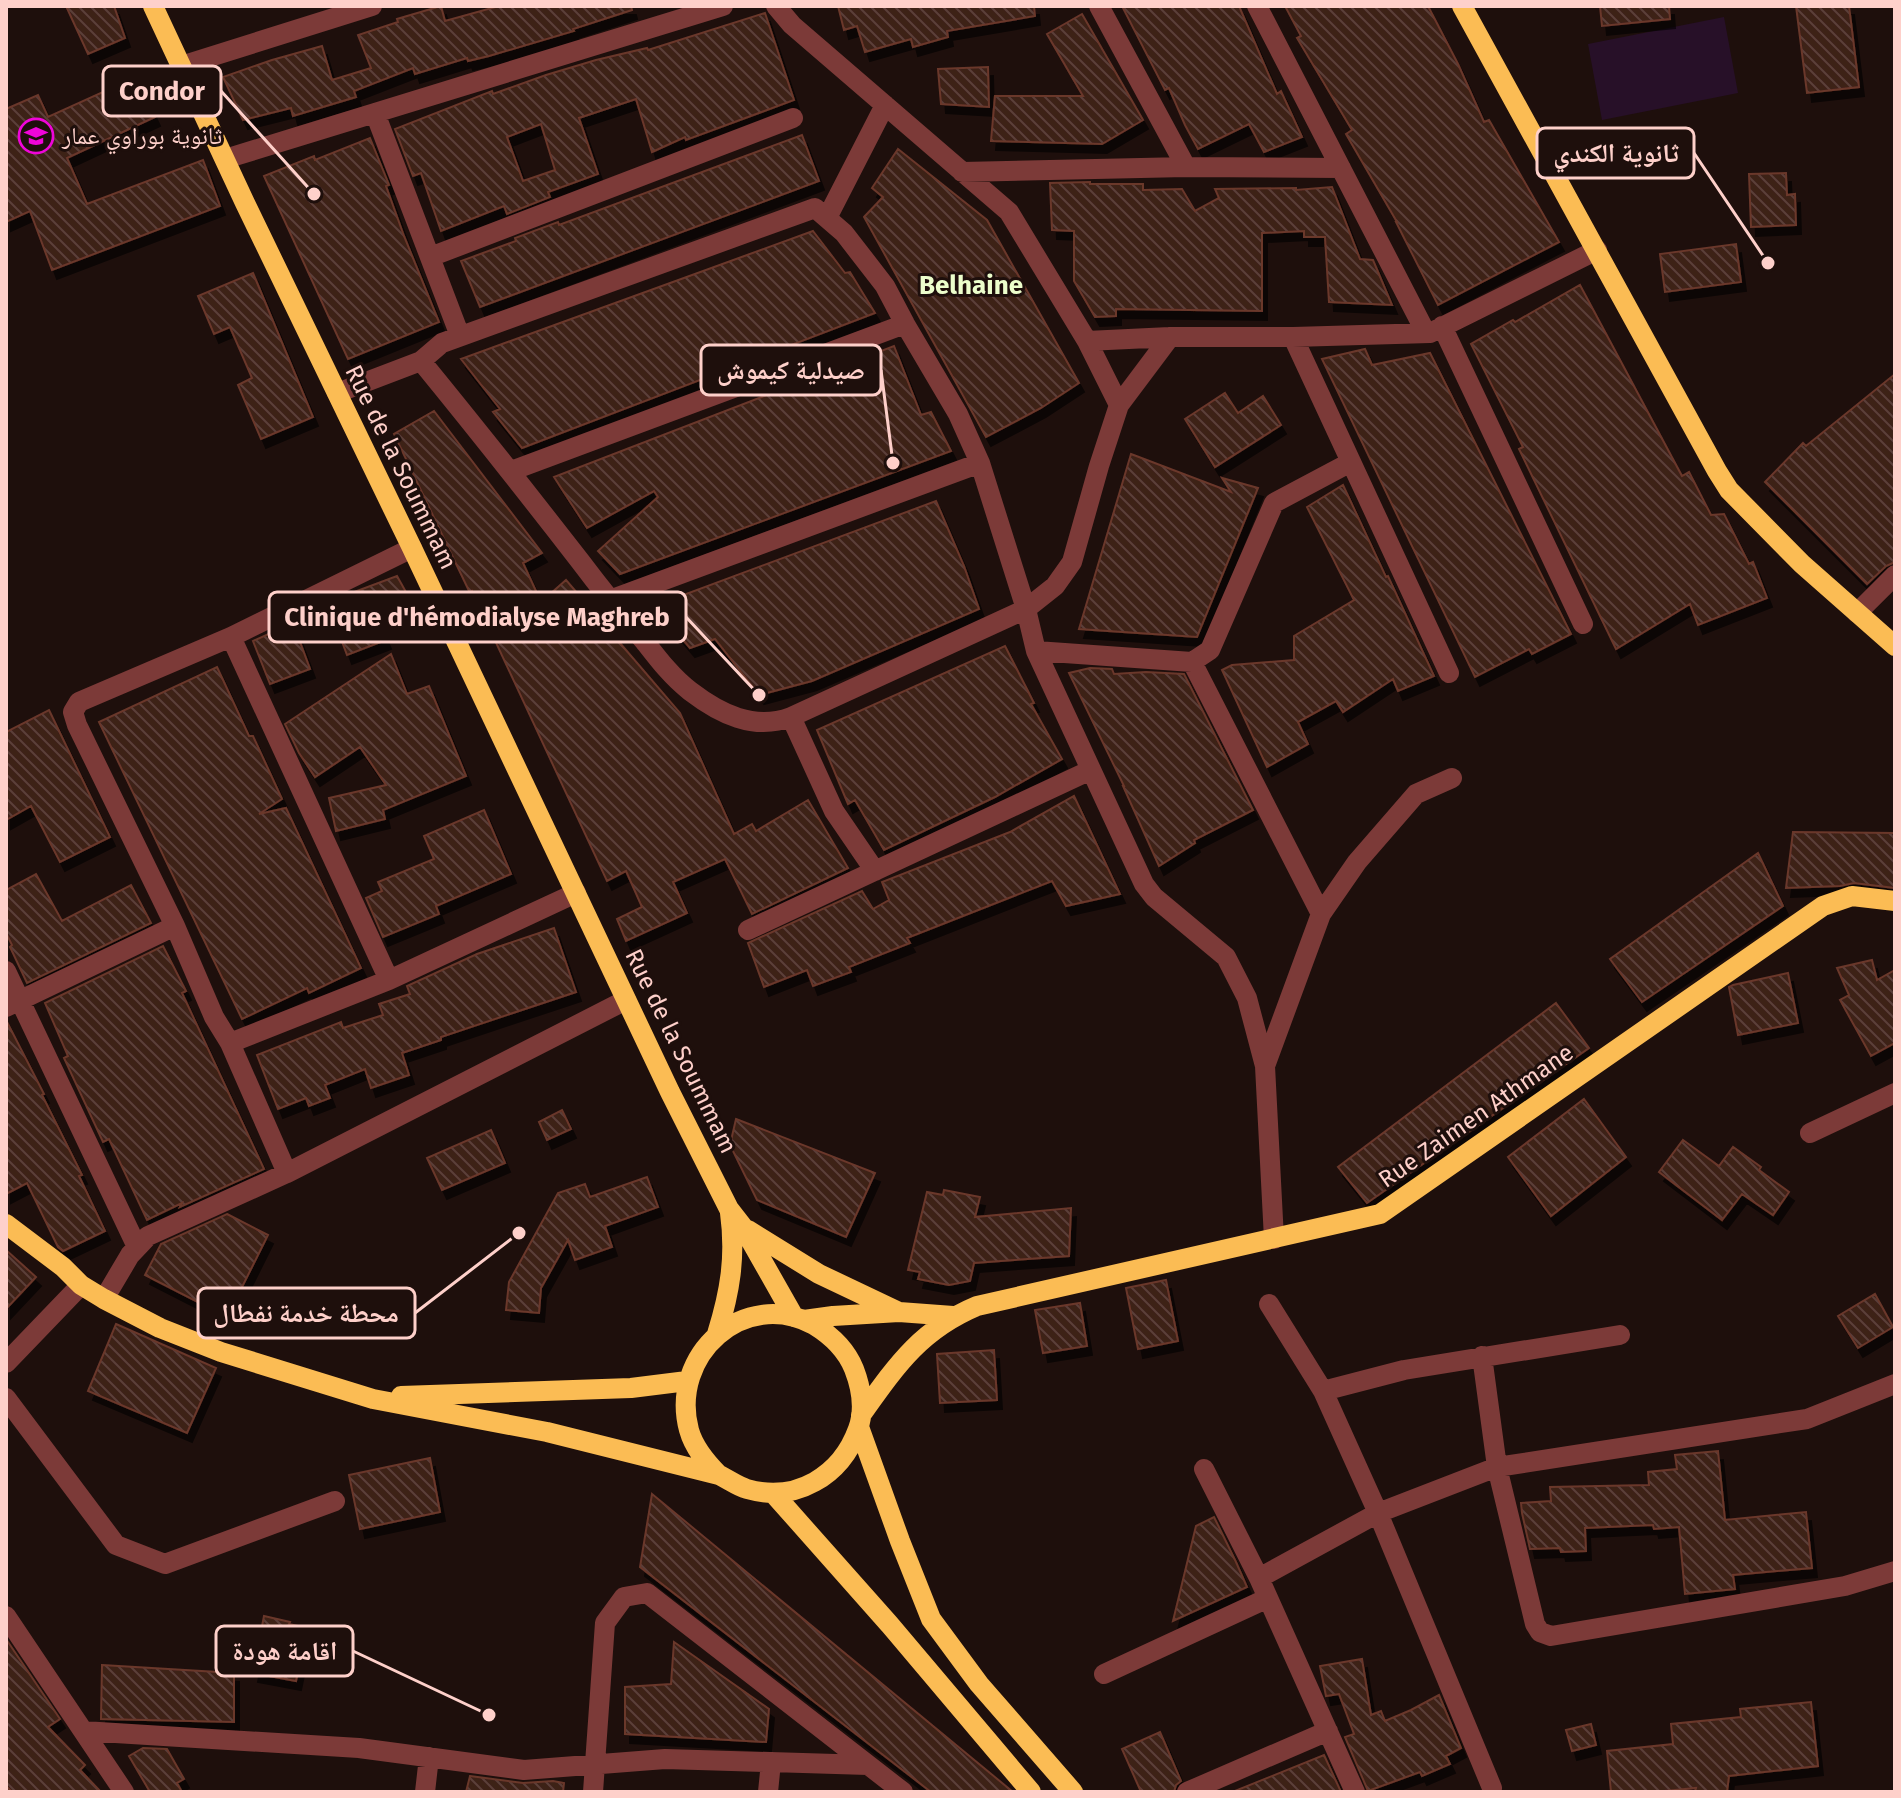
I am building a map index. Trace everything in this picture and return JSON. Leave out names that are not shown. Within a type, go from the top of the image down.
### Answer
[{"type":"main road","name":"Rue de la Soummam","points":[[153,6],[670,1092],[729,1209]]},
{"type":"main road","points":[[1462,6],[1729,490],[1802,564],[1895,646]]},
{"type":"main road","name":"Rue Zaimen Athmane","points":[[953,1316],[977,1306],[1380,1214],[1823,906],[1852,896],[1895,901]]},
{"type":"main road","points":[[729,1209],[799,1318],[830,1335],[849,1357],[860,1385],[860,1421],[900,1541],[931,1619],[979,1684],[1073,1792]]},
{"type":"main road","points":[[717,1334],[732,1279],[729,1209]]},
{"type":"main road","points":[[6,1224],[63,1267],[81,1285],[104,1299],[160,1328],[221,1352],[373,1399],[547,1432],[719,1475],[745,1488],[773,1493],[802,1488],[827,1475],[847,1454],[860,1421],[893,1370],[911,1350],[953,1316]]},
{"type":"main road","points":[[743,1227],[819,1274],[899,1312]]},
{"type":"main road","points":[[719,1475],[701,1456],[689,1433],[684,1407],[687,1381],[695,1361],[717,1334],[741,1321],[767,1315],[799,1318],[899,1312],[953,1316]]},
{"type":"main road","points":[[373,1399],[427,1394],[631,1388],[687,1381]]},
{"type":"main road","points":[[773,1493],[1031,1792]]},
{"type":"street","points":[[181,66],[372,6]]},
{"type":"street","points":[[225,159],[723,6]]},
{"type":"street","points":[[776,6],[792,25],[1009,212],[1087,341],[1119,405]]},
{"type":"street","points":[[1099,6],[1186,167]]},
{"type":"street","points":[[1257,6],[1341,168],[1434,330],[1583,624]]},
{"type":"street","points":[[827,218],[885,105]]},
{"type":"street","points":[[375,113],[460,336]]},
{"type":"street","points":[[430,257],[793,118]]},
{"type":"street","points":[[962,172],[1186,167],[1341,168]]},
{"type":"street","points":[[337,393],[421,361],[442,343],[460,336],[815,208],[844,233],[885,286],[958,414],[980,463],[1026,609],[1036,651],[1144,884],[1174,915],[1226,957],[1247,998],[1265,1066],[1274,1239]]},
{"type":"street","points":[[1087,341],[1293,337],[1434,330],[1597,250]]},
{"type":"street","points":[[511,471],[905,324]]},
{"type":"street","points":[[421,361],[674,677],[692,693],[723,712],[749,722],[776,723],[1026,609],[1055,586],[1072,562],[1119,405],[1170,337]]},
{"type":"street","points":[[1293,337],[1449,673]]},
{"type":"street","points":[[1036,651],[1192,662],[1210,650],[1274,503],[1351,462]]},
{"type":"street","points":[[610,600],[980,463]]},
{"type":"street","points":[[287,1173],[230,1043],[214,1017],[175,926],[73,712],[79,702],[231,637],[412,548]]},
{"type":"street","points":[[1857,613],[1895,575]]},
{"type":"street","points":[[231,637],[389,980]]},
{"type":"street","points":[[1192,662],[1321,914]]},
{"type":"street","points":[[791,717],[834,811],[875,871]]},
{"type":"street","points":[[748,930],[1091,770]]},
{"type":"street","points":[[1265,1066],[1321,914],[1357,862],[1416,794],[1452,778]]},
{"type":"street","points":[[230,1043],[389,980],[576,893]]},
{"type":"street","points":[[13,1004],[175,926]]},
{"type":"street","points":[[6,971],[13,1004],[42,1050],[137,1247]]},
{"type":"street","points":[[104,1299],[130,1255],[148,1236],[287,1173],[626,1000]]},
{"type":"street","points":[[1810,1133],[1895,1093]]},
{"type":"street","points":[[6,1363],[81,1285]]},
{"type":"street","points":[[1269,1304],[1323,1391],[1378,1513],[1492,1788]]},
{"type":"street","points":[[1323,1391],[1380,1375],[1620,1335]]},
{"type":"street","points":[[1482,1356],[1497,1467],[1535,1624],[1540,1632],[1551,1636],[1845,1586],[1895,1571]]},
{"type":"street","points":[[1259,1578],[1378,1513],[1497,1467],[1807,1419],[1895,1384]]},
{"type":"street","points":[[6,1398],[116,1545],[165,1564],[335,1501]]},
{"type":"street","points":[[1204,1469],[1259,1578],[1355,1792]]},
{"type":"street","points":[[593,1792],[605,1623],[624,1597],[647,1593],[903,1792]]},
{"type":"street","points":[[1104,1674],[1268,1598]]},
{"type":"street","points":[[6,1616],[124,1792]]},
{"type":"street","points":[[83,1731],[359,1748],[524,1770],[665,1759],[868,1765]]},
{"type":"street","points":[[1187,1792],[1328,1731]]},
{"type":"street","points":[[425,1792],[429,1757]]},
{"type":"street","points":[[768,1792],[771,1762]]},
{"type":"shaded area","points":[[1724,17],[1738,93],[1602,120],[1588,44]]},
{"type":"building","points":[[66,6],[114,6],[125,38],[88,54]]},
{"type":"building","points":[[441,6],[445,21],[499,6],[631,6],[632,10],[489,56],[468,61],[467,58],[415,74],[413,68],[354,91],[356,97],[293,116],[291,108],[243,120],[223,77],[322,46],[332,80],[371,68],[358,35]]},
{"type":"building","points":[[838,6],[1034,6],[1035,16],[947,31],[948,37],[913,47],[911,39],[865,52],[857,26],[844,30]]},
{"type":"building","points":[[1122,6],[1239,6],[1277,94],[1281,91],[1302,137],[1264,152],[1249,124],[1198,149],[1169,88],[1165,90]]},
{"type":"building","points":[[1285,6],[1428,6],[1484,122],[1489,120],[1559,242],[1438,305],[1397,222],[1346,134],[1352,130],[1297,38],[1301,36]]},
{"type":"building","points":[[1600,6],[1669,6],[1670,19],[1602,26]]},
{"type":"building","points":[[1796,6],[1849,6],[1859,87],[1807,93]]},
{"type":"building","points":[[765,13],[794,100],[686,140],[685,137],[652,152],[636,99],[579,118],[598,174],[548,192],[550,197],[507,214],[504,206],[441,231],[421,173],[413,176],[395,129],[492,91],[493,94],[596,60],[648,50]],"holes":[[[541,124],[555,170],[523,181],[507,137]]]},
{"type":"building","points":[[1082,14],[1143,120],[1102,144],[991,141],[995,96],[1083,96],[1047,34]]},
{"type":"building","points":[[988,67],[989,107],[941,104],[938,69]]},
{"type":"building","points":[[136,77],[155,117],[67,158],[87,204],[203,160],[220,206],[52,270],[30,211],[6,222],[6,109],[38,95],[48,117]]},
{"type":"building","points":[[802,135],[819,181],[480,307],[461,261],[558,222],[559,225]]},
{"type":"building","points":[[370,138],[389,185],[386,186],[404,236],[439,322],[348,359],[264,176]]},
{"type":"building","points":[[898,149],[987,220],[1079,383],[1041,408],[986,437],[864,217],[883,197],[872,188]]},
{"type":"building","points":[[1786,173],[1787,195],[1795,194],[1796,225],[1751,227],[1749,174]]},
{"type":"building","points":[[1050,183],[1143,184],[1143,190],[1182,189],[1195,211],[1219,198],[1215,189],[1332,187],[1360,259],[1373,260],[1392,305],[1329,302],[1325,237],[1304,237],[1304,231],[1262,233],[1262,311],[1116,309],[1116,316],[1095,317],[1074,281],[1074,231],[1052,230]]},
{"type":"building","points":[[813,231],[845,273],[850,272],[875,313],[522,448],[493,412],[500,409],[461,359]]},
{"type":"building","points":[[1736,244],[1741,282],[1665,292],[1660,254]]},
{"type":"building","points":[[253,273],[313,417],[261,439],[238,385],[252,378],[230,327],[214,334],[198,296]]},
{"type":"building","points":[[1580,285],[1682,476],[1689,472],[1711,515],[1724,514],[1749,564],[1753,562],[1767,598],[1698,625],[1690,604],[1616,649],[1519,449],[1523,447],[1471,344]]},
{"type":"building","points":[[894,346],[921,415],[931,412],[951,451],[620,574],[598,551],[658,497],[654,491],[587,528],[554,477]]},
{"type":"building","points":[[1365,349],[1372,365],[1430,353],[1571,634],[1532,654],[1529,649],[1475,677],[1322,359]]},
{"type":"building","points":[[1895,374],[1895,562],[1886,566],[1867,584],[1765,482],[1803,443],[1806,446]]},
{"type":"building","points":[[1225,393],[1238,413],[1263,396],[1281,425],[1215,467],[1185,419]]},
{"type":"building","points":[[434,411],[542,553],[523,563],[541,602],[566,580],[680,713],[734,834],[752,824],[756,831],[808,800],[848,868],[752,914],[725,859],[673,882],[687,913],[626,941],[617,919],[642,907],[626,871],[607,881],[472,591],[470,593],[394,434]]},
{"type":"building","points":[[1131,454],[1231,492],[1222,478],[1258,488],[1197,637],[1079,629]]},
{"type":"building","points":[[1343,485],[1434,676],[1398,691],[1393,679],[1343,712],[1336,701],[1298,722],[1308,744],[1267,767],[1222,670],[1232,665],[1294,660],[1294,636],[1354,600],[1307,507]]},
{"type":"building","points":[[936,501],[979,609],[812,681],[759,695],[715,639],[690,648],[654,606]]},
{"type":"building","points":[[397,576],[416,610],[381,629],[386,640],[347,655],[328,604]]},
{"type":"building","points":[[293,623],[310,669],[270,684],[253,641]]},
{"type":"building","points":[[1005,646],[1034,703],[1031,704],[1062,759],[995,797],[884,850],[855,800],[848,804],[817,730]]},
{"type":"building","points":[[391,654],[407,694],[429,686],[466,776],[383,810],[385,819],[336,831],[329,798],[386,785],[360,747],[315,777],[285,724]]},
{"type":"building","points":[[217,667],[282,799],[259,814],[286,808],[361,968],[309,993],[307,988],[242,1019],[99,722]]},
{"type":"building","points":[[1090,668],[1112,669],[1114,674],[1184,674],[1253,810],[1194,840],[1195,843],[1159,866],[1069,673]]},
{"type":"building","points":[[49,710],[110,837],[60,862],[31,806],[6,820],[6,732]]},
{"type":"building","points":[[1074,796],[1120,894],[1066,906],[1052,881],[907,938],[910,943],[849,967],[851,972],[813,986],[807,970],[764,987],[748,943],[862,891],[873,909],[889,900],[882,882],[1010,832]]},
{"type":"building","points":[[484,810],[511,874],[436,906],[439,914],[383,937],[366,898],[382,891],[378,882],[434,859],[424,836]]},
{"type":"building","points":[[1793,832],[1895,833],[1895,888],[1854,883],[1786,888]]},
{"type":"building","points":[[1758,853],[1783,906],[1642,1002],[1610,959]]},
{"type":"building","points":[[36,874],[62,921],[131,885],[151,923],[27,983],[6,933],[6,890]]},
{"type":"building","points":[[554,928],[576,992],[402,1053],[409,1075],[371,1088],[365,1069],[325,1085],[330,1098],[309,1106],[306,1098],[278,1109],[257,1055],[341,1022],[343,1028],[383,1015],[379,1004],[410,994],[407,986],[477,954]]},
{"type":"building","points":[[163,946],[264,1169],[147,1220],[109,1139],[103,1142],[64,1058],[68,1056],[45,1003]]},
{"type":"building","points":[[1872,960],[1877,980],[1895,970],[1895,1043],[1871,1056],[1840,1000],[1849,995],[1837,968]]},
{"type":"building","points":[[1788,973],[1798,1023],[1738,1035],[1729,987]]},
{"type":"building","points":[[1556,1003],[1589,1048],[1367,1203],[1338,1167]]},
{"type":"building","points":[[6,1020],[44,1094],[105,1231],[63,1251],[58,1247],[27,1183],[6,1194]]},
{"type":"building","points":[[1584,1099],[1626,1157],[1551,1216],[1508,1157]]},
{"type":"building","points":[[562,1110],[571,1129],[547,1140],[539,1122]]},
{"type":"building","points":[[736,1119],[875,1173],[846,1237],[757,1200],[730,1145]]},
{"type":"building","points":[[491,1130],[505,1163],[442,1190],[427,1158]]},
{"type":"building","points":[[1683,1140],[1719,1166],[1733,1147],[1789,1192],[1773,1215],[1742,1194],[1722,1220],[1659,1172]]},
{"type":"building","points":[[647,1177],[658,1207],[605,1226],[612,1247],[575,1260],[568,1240],[541,1288],[539,1313],[506,1310],[509,1282],[558,1193],[585,1184],[590,1197]]},
{"type":"building","points":[[944,1190],[980,1197],[975,1217],[1071,1208],[1069,1256],[974,1263],[970,1281],[949,1285],[918,1279],[920,1272],[908,1270],[927,1192],[943,1195]]},
{"type":"building","points":[[227,1214],[268,1235],[227,1317],[145,1275],[161,1244]]},
{"type":"building","points":[[6,1250],[36,1277],[6,1309]]},
{"type":"building","points":[[1166,1280],[1178,1341],[1138,1349],[1126,1288]]},
{"type":"building","points":[[1875,1294],[1893,1327],[1858,1348],[1838,1316]]},
{"type":"building","points":[[1080,1303],[1087,1346],[1043,1353],[1035,1310]]},
{"type":"building","points":[[116,1324],[216,1368],[187,1433],[88,1391]]},
{"type":"building","points":[[994,1350],[997,1400],[940,1403],[937,1354]]},
{"type":"building","points":[[1718,1451],[1725,1520],[1806,1512],[1812,1568],[1733,1575],[1735,1589],[1685,1594],[1679,1527],[1585,1528],[1586,1551],[1530,1549],[1521,1503],[1551,1501],[1550,1487],[1649,1485],[1648,1472],[1677,1469],[1675,1455]]},
{"type":"building","points":[[430,1458],[440,1512],[360,1529],[349,1475]]},
{"type":"building","points":[[652,1494],[1013,1792],[931,1792],[640,1567]]},
{"type":"building","points":[[1214,1517],[1247,1587],[1173,1621],[1196,1526]]},
{"type":"building","points":[[264,1616],[307,1628],[296,1681],[253,1673]]},
{"type":"building","points":[[6,1639],[60,1719],[48,1727],[85,1765],[80,1770],[101,1792],[12,1792],[6,1786]]},
{"type":"building","points":[[674,1642],[769,1709],[766,1742],[625,1734],[625,1687],[671,1684]]},
{"type":"building","points":[[1362,1659],[1371,1715],[1381,1711],[1385,1721],[1439,1695],[1461,1748],[1446,1756],[1450,1764],[1422,1776],[1420,1772],[1368,1791],[1345,1737],[1354,1734],[1339,1694],[1326,1696],[1320,1666]]},
{"type":"building","points":[[102,1665],[234,1673],[234,1722],[101,1719]]},
{"type":"building","points":[[1811,1702],[1818,1766],[1729,1776],[1727,1792],[1695,1792],[1696,1788],[1611,1792],[1607,1751],[1673,1744],[1671,1724],[1741,1717],[1740,1709]]},
{"type":"building","points":[[1591,1724],[1596,1745],[1572,1751],[1566,1730]]},
{"type":"building","points":[[1160,1732],[1181,1781],[1174,1792],[1141,1792],[1122,1749]]},
{"type":"building","points":[[143,1748],[167,1749],[184,1779],[177,1783],[182,1792],[150,1792],[129,1756]]},
{"type":"building","points":[[1324,1755],[1341,1792],[1235,1792],[1235,1791]]},
{"type":"building","points":[[470,1776],[523,1783],[553,1781],[564,1783],[563,1792],[466,1792]]},
{"type":"place","name":"ثانوية بوراوي عمار","points":[[36,136]]},
{"type":"place","name":"Condor","points":[[314,194]]},
{"type":"place","name":"ثانوية الكندي","points":[[1768,263]]},
{"type":"place","name":"صيدلية كيموش","points":[[893,463]]},
{"type":"place","name":"Clinique d'hémodialyse Maghreb","points":[[759,695]]},
{"type":"place","name":"محطة خدمة نفطال","points":[[519,1233]]},
{"type":"place","name":"اقامة هودة","points":[[489,1715]]},
{"type":"district","name":"Belhaine","points":[[971,285]]}]
